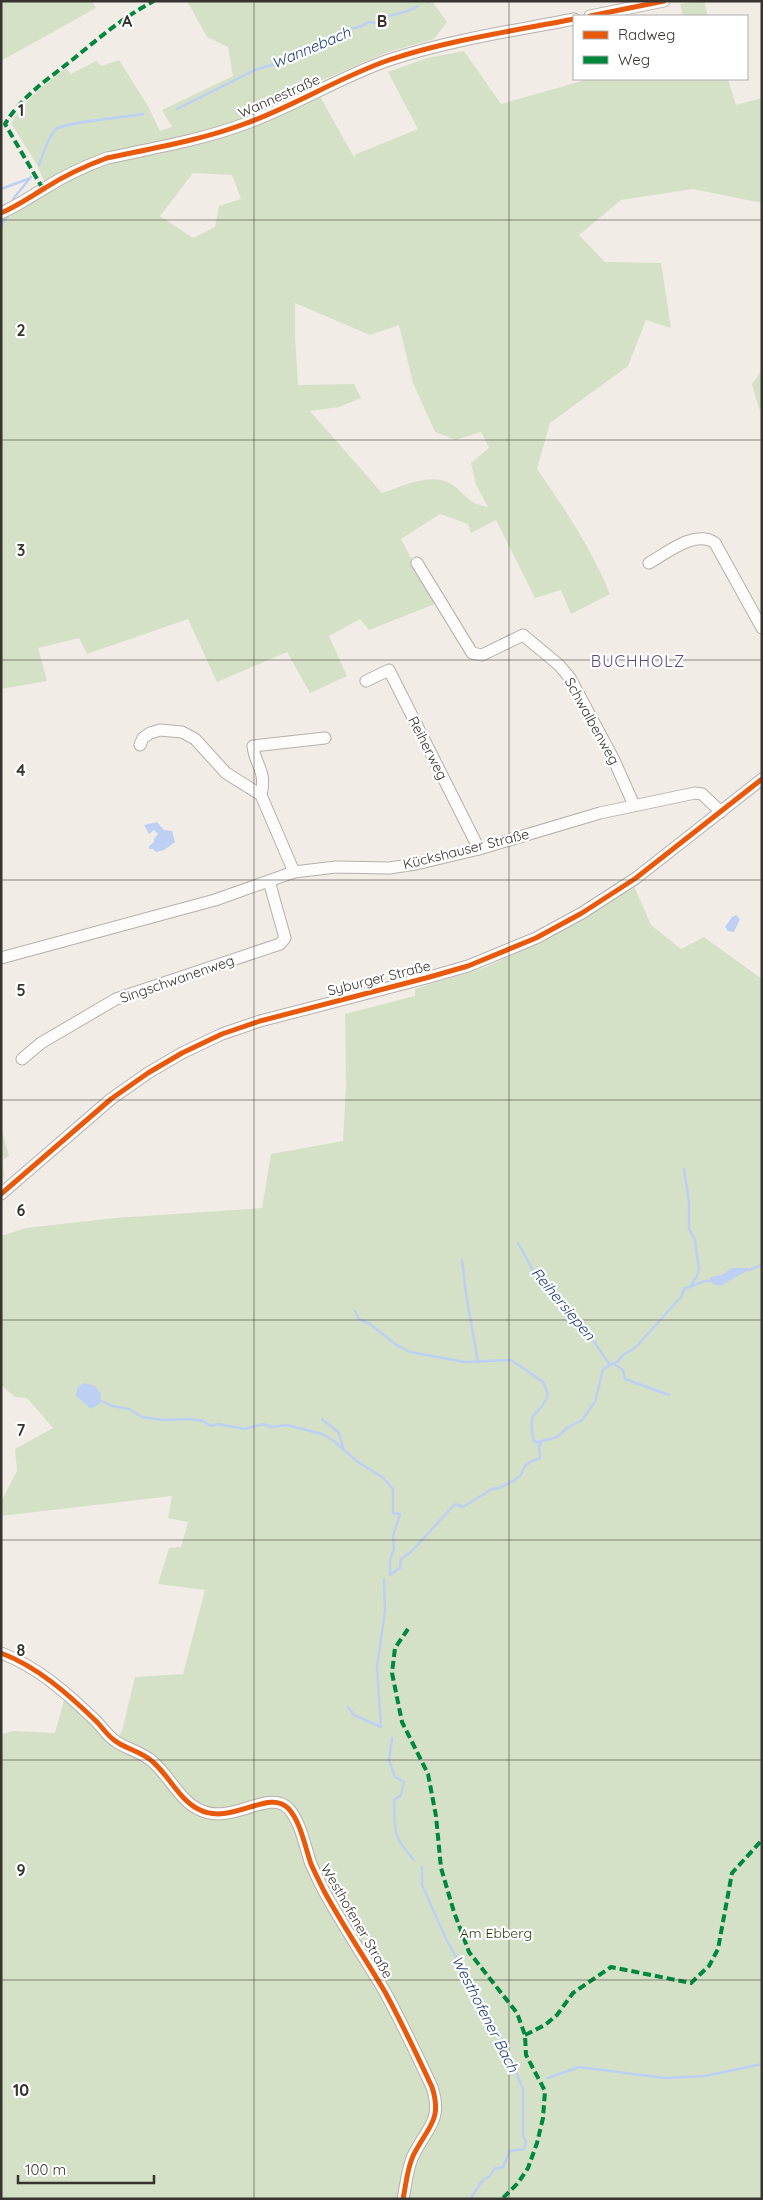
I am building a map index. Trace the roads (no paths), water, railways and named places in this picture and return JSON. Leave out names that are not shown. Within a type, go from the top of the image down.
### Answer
[{"type":"street","points":[[595,15],[664,1]]},
{"type":"street","name":"Wannestraße","points":[[1,213],[29,200],[43,189],[95,162],[215,134],[247,123],[360,71],[390,60],[444,45],[573,19]]},
{"type":"street","points":[[649,563],[689,541],[697,538],[709,539],[715,543],[762,628]]},
{"type":"street","name":"Schwalbenweg","points":[[417,563],[472,653],[482,655],[523,635],[559,665],[577,691],[634,805]]},
{"type":"street","name":"Reiherweg","points":[[366,680],[389,670],[479,849]]},
{"type":"street","points":[[140,745],[143,738],[150,733],[160,730],[182,732],[194,739],[226,773],[261,795],[294,872]]},
{"type":"street","points":[[261,795],[263,772],[253,746],[325,738]]},
{"type":"street","name":"Syburger Straße","points":[[1,1194],[111,1099],[148,1073],[182,1053],[222,1034],[260,1021],[468,966],[520,945],[560,926],[616,892],[762,779]]},
{"type":"street","name":"Kückshauser Straße","points":[[1,958],[215,900],[294,872],[336,867],[402,867],[479,849],[565,822],[695,792],[702,794],[721,812]]},
{"type":"street","name":"Singschwanenweg","points":[[22,1059],[41,1043],[116,999],[284,942],[284,934],[269,881]]},
{"type":"street","name":"Westhofener Straße","points":[[1,1653],[33,1669],[67,1694],[115,1741],[137,1750],[153,1762],[186,1800],[198,1809],[212,1814],[228,1814],[267,1802],[277,1802],[287,1808],[296,1822],[324,1892],[385,1993],[428,2079],[437,2102],[436,2116],[412,2158],[403,2199]]},
{"type":"water","points":[[157,822],[164,830],[172,831],[175,842],[164,850],[156,852],[153,849],[149,849],[149,846],[154,842],[158,834],[154,830],[149,834],[144,825]]},
{"type":"water","points":[[736,915],[740,919],[734,932],[728,931],[725,927],[732,917]]},
{"type":"water","points":[[732,1268],[749,1268],[749,1270],[720,1286],[713,1284],[710,1280],[710,1277],[722,1275]]},
{"type":"water","points":[[85,1383],[95,1386],[101,1394],[99,1404],[91,1409],[76,1396],[78,1386]]},
{"type":"waterway","name":"Wannebach","points":[[177,109],[255,70],[278,63],[316,43],[328,40],[336,34],[343,35],[348,30],[368,22],[377,23],[381,19],[418,6]]},
{"type":"waterway","name":"Wannebach","points":[[39,165],[50,138],[55,130],[60,127],[82,122],[143,114]]},
{"type":"waterway","name":"Wannebach","points":[[13,199],[31,177]]},
{"type":"waterway","points":[[1,189],[28,179]]},
{"type":"waterway","name":"Wannebach","points":[[1,226],[8,215]]},
{"type":"waterway","points":[[684,1169],[689,1202],[689,1229],[695,1240],[699,1269],[691,1285]]},
{"type":"waterway","name":"Reihersiepen","points":[[518,1243],[534,1272],[572,1318],[586,1329],[609,1364]]},
{"type":"waterway","points":[[462,1260],[478,1362]]},
{"type":"waterway","name":"Westhofener Bach","points":[[749,1270],[762,1265]]},
{"type":"waterway","name":"Westhofener Bach","points":[[390,1575],[400,1568],[401,1559],[411,1552],[455,1504],[463,1507],[492,1489],[499,1488],[513,1481],[521,1475],[524,1467],[540,1458],[539,1446],[541,1444],[538,1442],[557,1437],[567,1428],[582,1420],[595,1402],[603,1369],[618,1361],[623,1355],[635,1348],[681,1297],[684,1289],[710,1281]]},
{"type":"waterway","points":[[355,1311],[359,1319],[370,1324],[395,1344],[410,1352],[465,1362],[511,1360],[543,1382],[548,1394],[545,1402],[533,1417],[532,1422],[534,1441],[539,1443]]},
{"type":"waterway","points":[[613,1363],[623,1370],[625,1379],[669,1395]]},
{"type":"waterway","points":[[100,1400],[112,1406],[129,1409],[142,1417],[164,1420],[191,1419],[203,1421],[211,1426],[218,1424],[245,1429],[263,1424],[272,1427],[287,1425],[322,1434],[334,1441],[358,1462],[382,1477],[393,1489],[393,1513],[400,1514],[393,1536],[394,1548],[390,1561],[390,1575]]},
{"type":"waterway","points":[[322,1419],[339,1433],[343,1448]]},
{"type":"waterway","name":"Westhofener Bach","points":[[348,1707],[354,1715],[381,1727],[377,1667],[385,1611],[384,1579]]},
{"type":"waterway","name":"Westhofener Bach","points":[[392,1738],[389,1760],[395,1777],[404,1782],[401,1795],[394,1800],[396,1833],[398,1839],[414,1860]]},
{"type":"waterway","name":"Westhofener Bach","points":[[422,1867],[422,1885],[446,1939],[500,2035],[523,2089],[523,2136],[526,2142],[524,2149],[510,2151],[503,2167],[494,2169],[490,2176],[483,2180],[470,2199]]},
{"type":"waterway","points":[[548,2078],[579,2067],[665,2078],[705,2076],[762,2064]]},
{"type":"district","name":"BUCHHOLZ","points":[[638,661]]},
{"type":"park label","name":"Am Ebberg","points":[[496,1933]]}]
